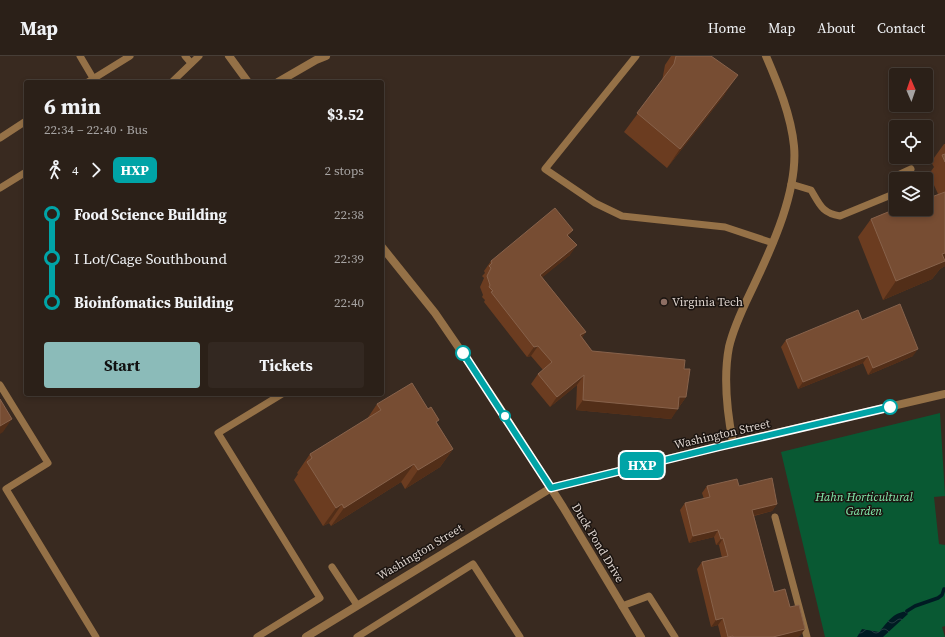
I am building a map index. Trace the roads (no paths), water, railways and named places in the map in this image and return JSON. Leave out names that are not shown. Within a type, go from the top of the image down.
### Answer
[{"type":"street","points":[[228,56],[246,80]]},
{"type":"street","points":[[281,80],[316,60],[326,56]]},
{"type":"street","points":[[733,443],[725,378],[730,346],[742,312],[773,243],[789,198],[794,170],[794,146],[788,114],[766,56]]},
{"type":"street","name":"Duck Pond Drive","points":[[384,249],[435,313],[496,402],[551,488],[641,637]]},
{"type":"street","name":"Washington Street","points":[[306,637],[551,488],[733,443],[945,394]]},
{"type":"lane","points":[[80,56],[91,80],[130,56]]},
{"type":"lane","points":[[185,56],[191,63]]},
{"type":"lane","points":[[175,80],[199,56]]},
{"type":"lane","points":[[636,56],[545,169],[595,203],[622,216],[724,227],[773,243]]},
{"type":"lane","points":[[0,138],[24,123]]},
{"type":"lane","points":[[904,172],[911,169]]},
{"type":"lane","points":[[0,188],[24,173]]},
{"type":"lane","points":[[791,184],[810,190],[823,209],[831,215],[840,216],[889,196]]},
{"type":"lane","points":[[0,384],[48,463],[3,491],[96,637]]},
{"type":"lane","points":[[257,637],[320,598],[218,433],[279,396]]},
{"type":"lane","points":[[775,516],[807,637]]},
{"type":"lane","points":[[358,637],[473,564],[520,637]]},
{"type":"lane","points":[[332,567],[357,605]]},
{"type":"lane","points":[[622,606],[648,596],[675,637]]},
{"type":"water","points":[[907,611],[908,614],[883,637],[857,637],[862,629],[879,632],[894,616]]},
{"type":"waterway","points":[[907,611],[915,606],[938,598],[942,595],[944,589]]},
{"type":"place","name":"Virginia Tech","points":[[664,302]]},
{"type":"park label","name":"Hahn Horticultural Garden","points":[[864,504]]}]
